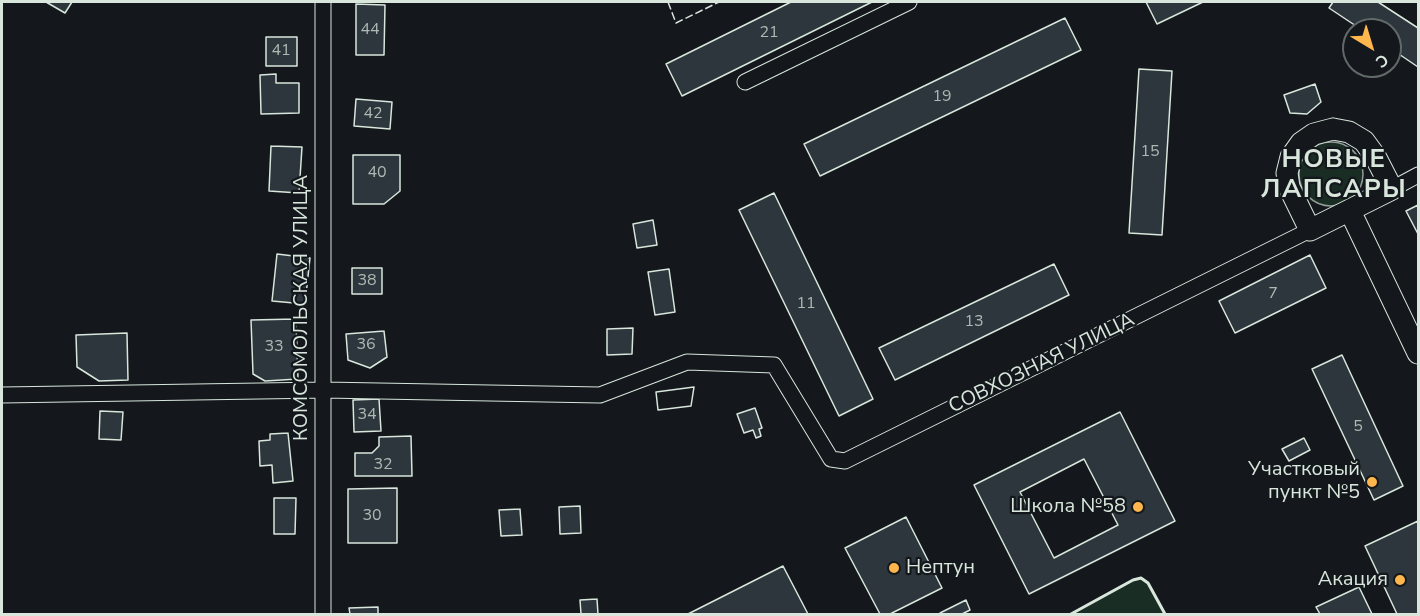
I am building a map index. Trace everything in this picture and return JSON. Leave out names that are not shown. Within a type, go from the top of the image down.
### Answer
[{"type":"street","name":"КОМСОМОЛЬСКАЯ УЛИЦА","points":[[323,2],[323,615]]},
{"type":"street","points":[[745,82],[909,2]]},
{"type":"street","points":[[1310,230],[1289,187],[1287,174],[1291,157],[1301,143],[1314,134],[1333,129],[1349,132],[1364,141],[1375,156],[1392,189]]},
{"type":"street","name":"СОВХОЗНАЯ УЛИЦА","points":[[324,390],[600,394],[687,362],[774,365],[831,459],[845,461],[1419,175]]},
{"type":"street","points":[[1350,211],[1419,353]]},
{"type":"street","points":[[2,395],[324,390]]},
{"type":"green space","points":[[1331,142],[1349,148],[1357,156],[1363,174],[1357,192],[1349,200],[1331,206],[1313,200],[1305,192],[1299,174],[1305,156],[1313,148]]},
{"type":"green space","points":[[1141,578],[1148,583],[1165,614],[1071,614],[1133,580]]},
{"type":"building","points":[[46,2],[72,2],[65,13]]},
{"type":"building","points":[[791,2],[872,2],[682,96],[666,64]]},
{"type":"building","points":[[1146,2],[1203,2],[1157,24]]},
{"type":"building","points":[[1333,2],[1378,2],[1418,28],[1418,67],[1402,56],[1402,18],[1344,18],[1329,8]]},
{"type":"building","points":[[356,4],[385,5],[384,55],[356,55]]},
{"type":"building","points":[[1065,18],[1081,50],[820,176],[804,144]]},
{"type":"building","points":[[266,37],[297,37],[297,66],[266,66]]},
{"type":"building","points":[[1139,69],[1172,71],[1162,235],[1129,233]]},
{"type":"building","points":[[276,74],[276,83],[299,83],[299,113],[261,114],[260,75]]},
{"type":"building","points":[[1315,84],[1321,102],[1307,114],[1290,113],[1284,95]]},
{"type":"building","points":[[356,99],[392,102],[390,129],[354,126]]},
{"type":"building","points":[[271,146],[302,147],[299,193],[269,191]]},
{"type":"building","points":[[353,155],[400,155],[400,191],[384,204],[353,204]]},
{"type":"building","points":[[774,193],[873,399],[839,416],[739,210]]},
{"type":"building","points":[[1418,205],[1418,234],[1406,211]]},
{"type":"building","points":[[653,220],[657,245],[637,248],[633,224]]},
{"type":"building","points":[[277,254],[310,258],[305,304],[272,301]]},
{"type":"building","points":[[1310,255],[1326,288],[1235,333],[1219,301]]},
{"type":"building","points":[[1054,264],[1069,295],[895,380],[879,348]]},
{"type":"building","points":[[352,268],[382,268],[382,294],[352,294]]},
{"type":"building","points":[[669,269],[675,312],[655,315],[648,272]]},
{"type":"building","points":[[296,319],[298,379],[265,381],[253,374],[251,320]]},
{"type":"building","points":[[633,328],[632,354],[607,355],[607,329]]},
{"type":"building","points":[[384,331],[387,357],[370,368],[348,360],[346,334]]},
{"type":"building","points":[[127,333],[128,380],[99,381],[77,367],[76,335]]},
{"type":"building","points":[[1342,355],[1403,486],[1374,500],[1312,369]]},
{"type":"building","points":[[694,387],[691,406],[658,410],[656,392]]},
{"type":"building","points":[[694,387],[691,406],[658,410],[656,392]]},
{"type":"building","points":[[379,399],[381,431],[354,432],[353,400]]},
{"type":"building","points":[[755,408],[762,428],[759,429],[761,436],[756,438],[753,430],[744,433],[737,414]]},
{"type":"building","points":[[100,411],[123,412],[121,440],[99,439]]},
{"type":"building","name":"Школа №58","points":[[1120,412],[1175,521],[1029,594],[974,485]],"holes":[[[1084,459],[1118,525],[1054,558],[1020,492]]]},
{"type":"building","points":[[288,433],[293,481],[273,483],[272,465],[260,466],[259,441],[270,440],[270,434]]},
{"type":"building","points":[[411,436],[412,476],[355,476],[355,453],[372,453],[379,446],[379,437]]},
{"type":"building","points":[[1304,438],[1310,450],[1289,461],[1282,449]]},
{"type":"building","points":[[397,488],[397,543],[348,543],[348,489]]},
{"type":"building","points":[[274,498],[296,498],[295,534],[274,534]]},
{"type":"building","points":[[580,506],[581,533],[560,534],[559,507]]},
{"type":"building","points":[[520,509],[522,535],[501,536],[499,510]]},
{"type":"building","name":"Нептун","points":[[906,517],[942,588],[890,614],[880,614],[845,548]]},
{"type":"building","name":"Акация","points":[[1418,521],[1418,614],[1397,614],[1365,546]]},
{"type":"building","points":[[783,566],[808,614],[688,614]]},
{"type":"building","name":"Акация","points":[[1359,587],[1372,614],[1320,614],[1316,607]]},
{"type":"building","points":[[597,599],[598,614],[581,614],[580,600]]},
{"type":"building","points":[[966,600],[970,610],[962,614],[940,613]]},
{"type":"building","points":[[378,607],[378,614],[350,614],[349,608]]},
{"type":"fence","points":[[668,2],[676,23],[719,2]]},
{"type":"wall","points":[[1071,614],[1133,580],[1141,578],[1148,583],[1165,614]]},
{"type":"place","name":"Участковый пункт №5","points":[[1372,482]]},
{"type":"place","name":"Школа №58","points":[[1138,507]]},
{"type":"place","name":"Нептун","points":[[894,568]]},
{"type":"place","name":"Акация","points":[[1400,580]]},
{"type":"district","name":"НОВЫЕ ЛАПСАРЫ","points":[[1334,176]]}]
